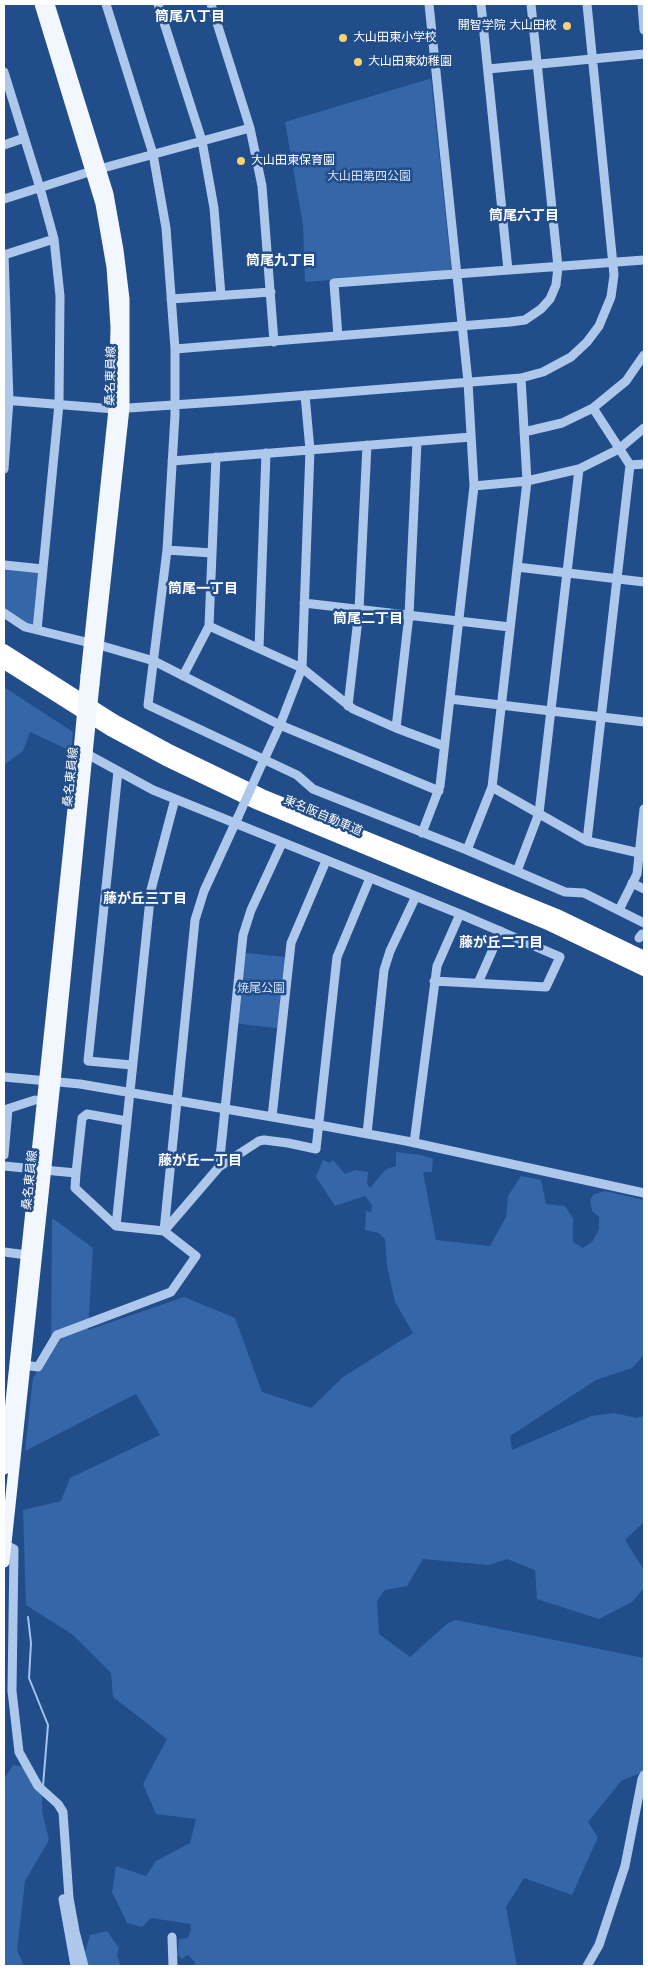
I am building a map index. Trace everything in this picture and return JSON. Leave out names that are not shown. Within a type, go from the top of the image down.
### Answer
[{"type":"highway","name":"東名阪自動車道","points":[[4,650],[114,720],[170,751],[237,783],[307,813],[557,915],[644,957]]},
{"type":"highway","name":"東名阪自動車道","points":[[4,663],[110,730],[258,804],[541,921],[644,970]]},
{"type":"main road","name":"桑名東員線","points":[[40,4],[96,170]]},
{"type":"main road","name":"桑名東員線","points":[[4,1562],[4,1542],[13,1477],[24,1365],[40,1170],[119,408],[112,267],[96,170],[49,4]]},
{"type":"main road","name":"桑名東員線","points":[[50,1081],[62,996],[83,752]]},
{"type":"main road","name":"桑名東員線","points":[[4,1470],[8,1401],[40,1170]]},
{"type":"street","points":[[106,4],[153,154],[166,228],[175,349],[175,404],[167,550],[148,705],[263,763],[297,775],[313,789],[467,850],[565,892],[584,893],[644,923]]},
{"type":"street","points":[[158,4],[202,141],[214,208],[221,295]]},
{"type":"street","points":[[211,4],[250,128],[263,198],[274,342]]},
{"type":"street","points":[[422,833],[439,791],[474,486],[468,382],[429,4]]},
{"type":"street","points":[[481,4],[508,270]]},
{"type":"street","points":[[175,349],[518,322],[530,317],[546,305],[554,291],[558,277],[558,267],[531,4]]},
{"type":"street","points":[[6,400],[119,408],[521,378],[543,372],[561,363],[580,349],[594,334],[607,309],[614,274],[587,4]]},
{"type":"street","points":[[642,4],[644,30]]},
{"type":"street","points":[[488,69],[644,54]]},
{"type":"street","points":[[4,72],[54,239],[60,296],[59,404],[37,630]]},
{"type":"street","points":[[4,199],[96,170],[250,128]]},
{"type":"street","points":[[4,145],[24,138]]},
{"type":"street","points":[[4,469],[6,400],[4,254],[54,239]]},
{"type":"street","points":[[338,336],[334,283],[644,260]]},
{"type":"street","points":[[171,299],[271,292]]},
{"type":"street","points":[[524,432],[562,423],[593,408],[626,381],[644,355]]},
{"type":"street","points":[[467,850],[492,786],[526,481],[521,378]]},
{"type":"street","points":[[164,1231],[195,920],[204,891],[280,725],[302,668],[310,450],[305,394]]},
{"type":"street","points":[[587,841],[630,465],[593,408]]},
{"type":"street","points":[[474,486],[526,481],[579,469],[619,449],[644,428]]},
{"type":"street","points":[[172,461],[471,437]]},
{"type":"street","points":[[396,728],[409,615],[417,442]]},
{"type":"street","points":[[348,706],[359,610],[367,445]]},
{"type":"street","points":[[259,648],[266,453]]},
{"type":"street","points":[[183,676],[209,626],[216,457]]},
{"type":"street","points":[[630,465],[644,464]]},
{"type":"street","points":[[517,871],[539,814],[579,469]]},
{"type":"street","points":[[167,550],[212,553]]},
{"type":"street","points":[[4,565],[43,569]]},
{"type":"street","points":[[517,567],[644,582]]},
{"type":"street","points":[[304,603],[510,627]]},
{"type":"street","points":[[4,613],[25,627],[154,661],[280,725],[439,791]]},
{"type":"street","points":[[209,626],[302,668],[348,706],[396,728],[444,746]]},
{"type":"street","points":[[450,699],[644,722]]},
{"type":"street","points":[[83,752],[153,790],[237,820],[282,843],[460,914],[560,957],[546,987],[434,981]]},
{"type":"street","points":[[118,771],[88,1061],[132,1065]]},
{"type":"street","points":[[492,786],[587,841],[639,853]]},
{"type":"street","points":[[116,1226],[151,890],[175,799]]},
{"type":"street","points":[[619,910],[637,874],[644,809]]},
{"type":"street","points":[[218,1166],[243,935],[251,910],[282,843]]},
{"type":"street","points":[[272,1117],[290,943],[326,861]]},
{"type":"street","points":[[164,1231],[218,1166],[259,1141],[288,1143],[316,1149],[337,957],[370,878]]},
{"type":"street","points":[[632,883],[644,889]]},
{"type":"street","points":[[366,1134],[384,970],[390,951],[416,896]]},
{"type":"street","points":[[414,1143],[436,966],[460,914]]},
{"type":"street","points":[[478,983],[501,931]]},
{"type":"street","points":[[4,1077],[80,1084],[319,1125],[414,1143],[644,1193]]},
{"type":"street","points":[[4,1155],[6,1110],[35,1100]]},
{"type":"street","points":[[24,1365],[38,1367],[58,1335],[171,1292],[196,1256],[164,1231],[116,1226],[75,1188],[82,1118],[87,1114],[126,1121]]},
{"type":"street","points":[[4,1166],[76,1173]]},
{"type":"street","points":[[4,1252],[27,1255]]},
{"type":"street","points":[[4,1542],[14,1549],[12,1690],[19,1752],[38,1786],[58,1804],[63,1812],[66,1899],[75,1966]]},
{"type":"street","points":[[587,1966],[599,1945],[625,1866],[644,1776]]},
{"type":"street","points":[[66,1899],[84,1966]]},
{"type":"street","points":[[172,1937],[173,1966]]},
{"type":"green space","name":"大山田第四公園","points":[[431,79],[451,267],[449,271],[305,282],[303,225],[285,122]]},
{"type":"green space","points":[[4,568],[36,571],[39,574],[34,625],[29,626],[4,609]]},
{"type":"green space","points":[[4,687],[73,732],[71,751],[30,732],[23,751],[4,765]]},
{"type":"green space","name":"焼尾公園","points":[[246,953],[285,957],[278,1026],[276,1028],[236,1022],[244,955]]},
{"type":"green space","points":[[396,1152],[421,1155],[433,1159],[432,1172],[423,1172],[436,1240],[490,1246],[506,1217],[508,1196],[521,1176],[541,1180],[546,1204],[565,1206],[573,1218],[573,1242],[583,1248],[592,1242],[599,1229],[599,1217],[592,1211],[590,1200],[594,1194],[605,1191],[644,1200],[644,1355],[632,1368],[596,1380],[510,1436],[512,1450],[591,1416],[614,1413],[637,1418],[644,1416],[644,1522],[625,1540],[644,1570],[644,1588],[632,1602],[599,1619],[537,1599],[535,1570],[507,1559],[489,1565],[423,1559],[407,1586],[385,1590],[377,1601],[379,1634],[410,1657],[448,1623],[456,1620],[644,1658],[644,1772],[622,1780],[588,1822],[598,1837],[572,1895],[524,1878],[506,1907],[517,1966],[194,1966],[195,1962],[188,1955],[182,1959],[177,1954],[179,1939],[188,1938],[191,1929],[190,1924],[151,1918],[142,1927],[127,1923],[112,1892],[116,1866],[146,1876],[156,1861],[190,1843],[196,1819],[156,1814],[143,1784],[167,1739],[113,1697],[111,1673],[73,1635],[26,1605],[23,1510],[61,1501],[70,1478],[160,1435],[136,1394],[25,1451],[33,1378],[51,1351],[52,1218],[93,1248],[88,1330],[184,1297],[235,1318],[262,1392],[311,1408],[343,1377],[413,1333],[395,1302],[387,1266],[385,1239],[379,1233],[365,1230],[366,1211],[371,1212],[372,1205],[365,1196],[335,1206],[316,1177],[323,1160],[330,1163],[333,1160],[345,1174],[355,1170],[368,1172],[367,1184],[370,1188],[386,1169],[396,1166]]},
{"type":"green space","points":[[13,1765],[24,1767],[42,1796],[42,1811],[49,1840],[25,1881],[17,1950],[23,1964],[21,1966],[4,1966],[4,1779]]},
{"type":"green space","points":[[107,1931],[119,1948],[117,1955],[121,1966],[87,1966],[84,1956],[90,1935]]},
{"type":"waterway","points":[[28,1617],[31,1643],[29,1678],[48,1725],[43,1786]]},
{"type":"place","name":"開智学院 大山田校","points":[[567,26]]},
{"type":"place","name":"大山田東小学校","points":[[343,38]]},
{"type":"place","name":"大山田東幼稚園","points":[[358,62]]},
{"type":"place","name":"大山田東保育園","points":[[241,161]]},
{"type":"district","name":"筒尾八丁目","points":[[190,17]]},
{"type":"district","name":"筒尾六丁目","points":[[524,216]]},
{"type":"district","name":"筒尾九丁目","points":[[281,261]]},
{"type":"district","name":"筒尾一丁目","points":[[203,589]]},
{"type":"district","name":"筒尾二丁目","points":[[368,619]]},
{"type":"district","name":"藤が丘三丁目","points":[[145,899]]},
{"type":"district","name":"藤が丘二丁目","points":[[501,943]]},
{"type":"district","name":"藤が丘一丁目","points":[[200,1161]]}]
